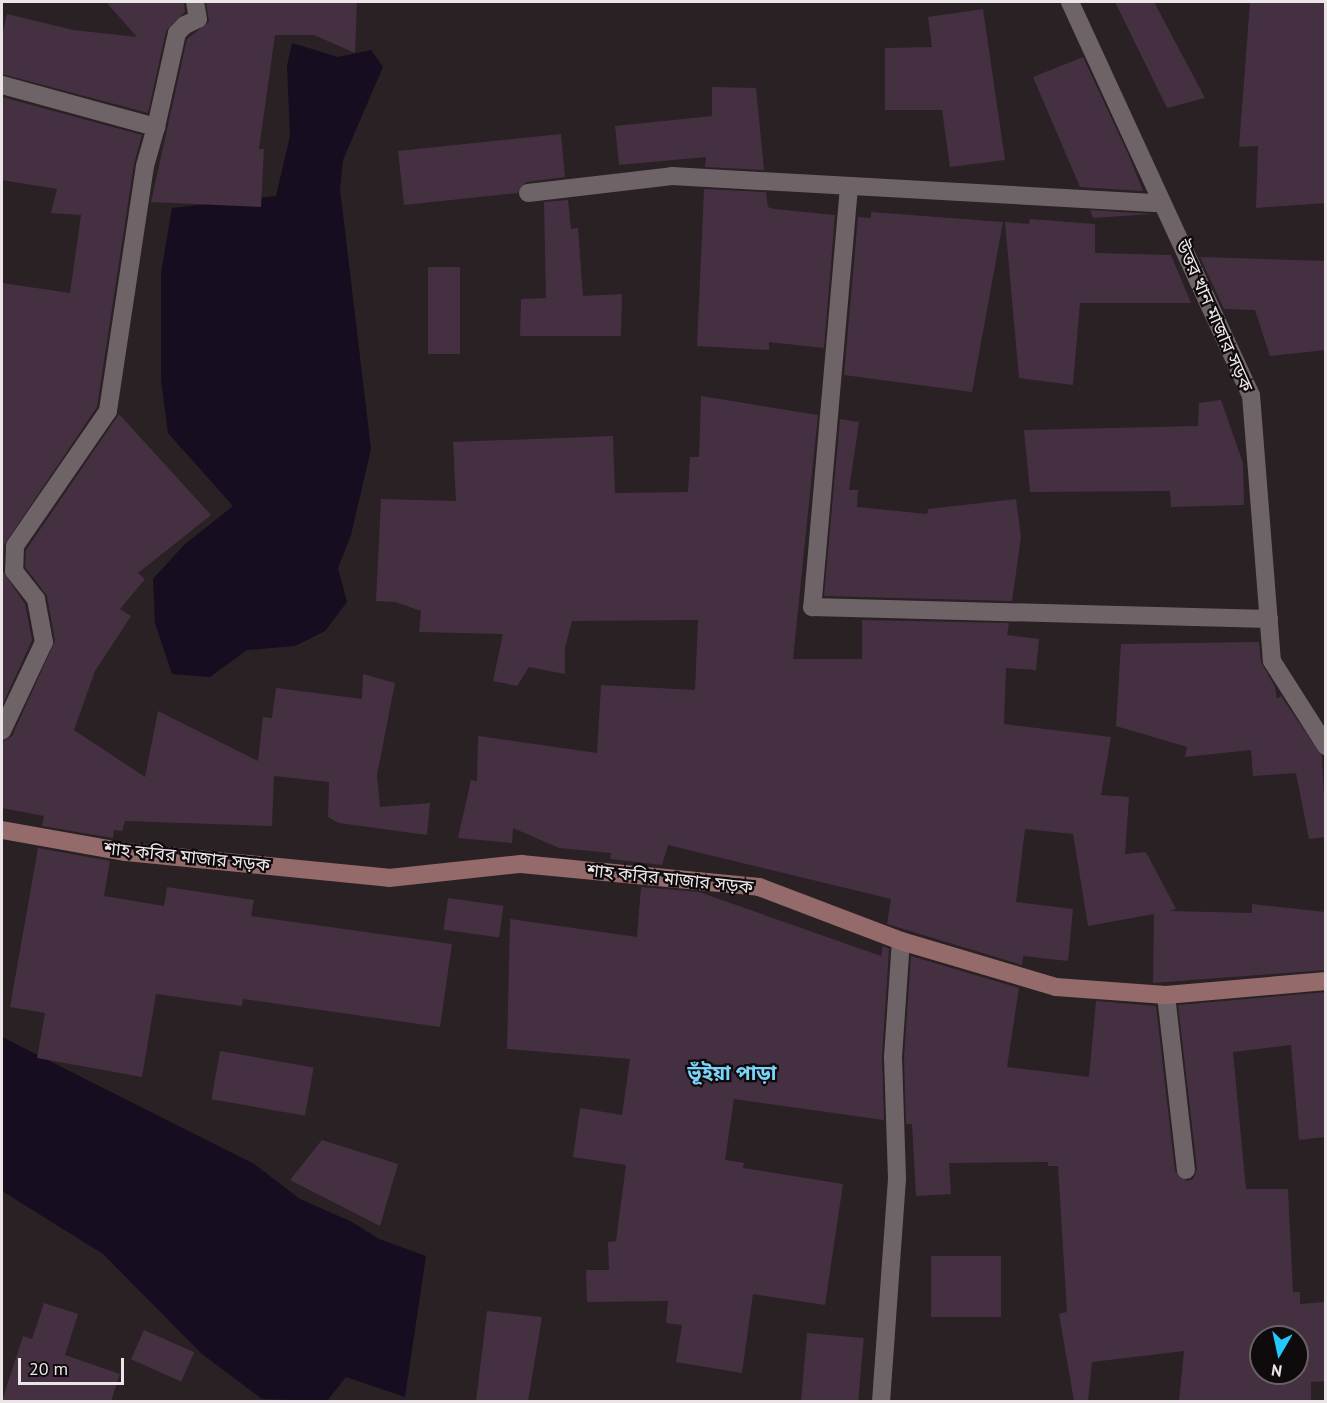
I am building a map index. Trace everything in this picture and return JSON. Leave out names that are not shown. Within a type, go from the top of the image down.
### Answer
[{"type":"street","points":[[2,731],[44,642],[36,599],[14,571],[15,546],[108,411],[145,166],[177,33],[185,24],[198,20],[195,2]]},
{"type":"street","name":"উত্তর খান মাজার সড়ক","points":[[1070,2],[1251,395],[1272,662],[1326,746]]},
{"type":"street","points":[[2,85],[156,127]]},
{"type":"street","points":[[528,193],[672,176],[1162,203]]},
{"type":"street","points":[[849,187],[812,607],[1269,619]]},
{"type":"street","name":"শাহ কবির মাজার সড়ক","points":[[2,830],[126,852],[389,878],[521,864],[759,887],[901,941],[1056,987],[1166,994],[1326,981]]},
{"type":"street","points":[[881,1401],[897,1178],[892,1057],[901,941]]},
{"type":"street","points":[[1166,994],[1186,1170]]},
{"type":"shaded area","points":[[292,43],[338,57],[371,50],[383,67],[343,160],[340,189],[371,449],[351,535],[338,568],[347,602],[325,631],[295,646],[247,650],[210,677],[172,674],[155,623],[153,579],[184,545],[233,506],[168,433],[161,380],[161,273],[172,208],[276,196],[290,136],[287,66]]},
{"type":"shaded area","points":[[2,1037],[254,1164],[300,1199],[352,1222],[379,1239],[426,1256],[405,1397],[346,1377],[327,1401],[262,1399],[202,1354],[103,1254],[2,1191]]},
{"type":"building","points":[[106,2],[184,2],[185,12],[166,31],[148,113],[2,74],[2,36],[7,14],[73,30],[137,37]]},
{"type":"building","points":[[206,2],[357,2],[355,53],[314,35],[275,35],[259,149],[264,149],[261,207],[151,202],[187,39],[209,22]]},
{"type":"building","points":[[1115,2],[1154,2],[1205,98],[1167,108]]},
{"type":"building","points":[[1250,2],[1326,2],[1326,203],[1256,208],[1258,146],[1239,147]]},
{"type":"building","points":[[983,9],[1005,160],[950,167],[942,110],[885,110],[885,48],[932,47],[928,17]]},
{"type":"building","points":[[1083,57],[1143,191],[1080,187],[1033,77]]},
{"type":"building","points":[[712,87],[756,88],[764,170],[705,167],[706,157],[619,165],[615,126],[712,116]]},
{"type":"building","points":[[2,97],[142,135],[134,164],[97,407],[4,545],[3,571],[25,604],[32,640],[2,706],[2,283],[70,293],[81,215],[51,213],[57,189],[2,180]]},
{"type":"building","points":[[561,134],[565,177],[526,182],[517,193],[404,205],[398,151]]},
{"type":"building","points":[[704,189],[766,192],[768,207],[774,209],[835,215],[824,348],[769,342],[769,350],[697,346]]},
{"type":"building","points":[[568,200],[571,229],[578,228],[583,296],[622,294],[621,336],[520,336],[521,299],[546,298],[544,202]]},
{"type":"building","points":[[1090,210],[1153,214],[1093,218]]},
{"type":"building","points":[[871,212],[1003,222],[972,392],[844,375],[858,217],[871,218]]},
{"type":"building","points":[[1030,219],[1095,224],[1095,253],[1171,255],[1191,303],[1080,303],[1073,385],[1019,378],[1005,222],[1029,224]]},
{"type":"building","points":[[1200,257],[1326,261],[1326,350],[1270,356],[1255,310],[1224,309]]},
{"type":"building","points":[[428,267],[460,267],[460,354],[428,354]]},
{"type":"building","points":[[701,396],[818,415],[793,659],[862,659],[862,620],[1009,623],[1007,635],[1039,639],[1036,670],[1006,668],[1004,724],[1111,737],[1101,795],[1129,797],[1125,854],[1146,852],[1176,909],[1169,911],[1252,913],[1252,904],[1326,912],[1326,970],[1153,983],[1154,914],[1088,926],[1073,834],[1025,829],[1016,902],[1073,909],[1068,961],[1023,956],[1022,965],[887,924],[891,899],[668,845],[662,865],[610,859],[611,853],[559,848],[513,828],[512,843],[458,838],[471,780],[477,781],[478,736],[597,753],[601,685],[695,690],[698,620],[572,621],[565,648],[565,674],[529,667],[517,686],[493,681],[503,634],[419,632],[421,611],[395,602],[376,601],[381,499],[456,501],[453,442],[613,436],[615,493],[688,492],[690,457],[699,457]]},
{"type":"building","points":[[1221,400],[1243,463],[1244,505],[1171,507],[1170,491],[1030,492],[1024,430],[1198,426],[1199,403]]},
{"type":"building","points":[[119,414],[211,515],[138,573],[145,579],[120,609],[131,616],[95,671],[74,730],[145,777],[158,711],[258,761],[263,717],[272,718],[276,688],[362,699],[363,674],[395,683],[377,775],[380,807],[430,803],[427,835],[339,823],[328,817],[329,782],[274,776],[272,826],[125,821],[122,831],[114,830],[113,838],[42,826],[44,816],[2,808],[2,742],[12,736],[55,641],[47,596],[25,567],[26,550]]},
{"type":"building","points":[[840,419],[859,422],[849,490],[858,490],[857,507],[927,514],[928,509],[1016,499],[1021,537],[1012,601],[824,596]]},
{"type":"building","points":[[1259,642],[1261,662],[1275,687],[1277,699],[1281,696],[1322,756],[1326,837],[1309,839],[1296,773],[1253,776],[1251,750],[1185,757],[1187,747],[1116,726],[1121,644]]},
{"type":"building","points":[[38,848],[110,861],[104,896],[164,906],[167,887],[254,900],[251,916],[452,944],[440,1027],[243,999],[242,1006],[156,994],[142,1077],[37,1058],[45,1013],[10,1007]]},
{"type":"building","points":[[641,887],[699,892],[881,956],[883,946],[889,949],[882,1056],[884,1120],[734,1099],[725,1160],[744,1163],[743,1168],[843,1184],[825,1305],[753,1294],[742,1373],[676,1362],[682,1325],[666,1323],[668,1301],[587,1302],[586,1270],[609,1270],[608,1242],[616,1241],[626,1165],[573,1157],[580,1108],[622,1115],[630,1059],[507,1049],[510,919],[637,937]]},
{"type":"building","points":[[448,898],[503,906],[499,937],[444,930]]},
{"type":"building","points":[[911,956],[1019,988],[1007,1067],[1089,1077],[1096,1001],[1156,1006],[1175,1171],[1187,1181],[1193,1179],[1197,1169],[1178,1005],[1326,992],[1326,1137],[1299,1140],[1291,1045],[1233,1052],[1246,1189],[1288,1189],[1293,1292],[1300,1292],[1300,1304],[1326,1302],[1326,1381],[1311,1382],[1311,1401],[1179,1401],[1184,1351],[1092,1362],[1088,1401],[1074,1401],[1059,1314],[1067,1312],[1058,1166],[1048,1166],[1048,1162],[949,1163],[951,1194],[916,1196],[912,1124],[906,1124],[904,1057]]},
{"type":"building","points":[[220,1051],[314,1067],[305,1116],[211,1099]]},
{"type":"building","points":[[322,1140],[398,1164],[380,1226],[290,1180]]},
{"type":"building","points":[[931,1256],[1001,1256],[1001,1317],[931,1317]]},
{"type":"building","points":[[44,1303],[78,1314],[65,1355],[120,1374],[111,1401],[2,1401],[23,1336],[32,1339]]},
{"type":"building","points":[[487,1311],[542,1317],[528,1401],[476,1401]]},
{"type":"building","points":[[144,1330],[194,1352],[181,1382],[131,1359]]},
{"type":"building","points":[[807,1333],[864,1338],[858,1402],[801,1401]]},
{"type":"district","name":"ভূঁইয়া পাড়া","points":[[732,1073]]}]
